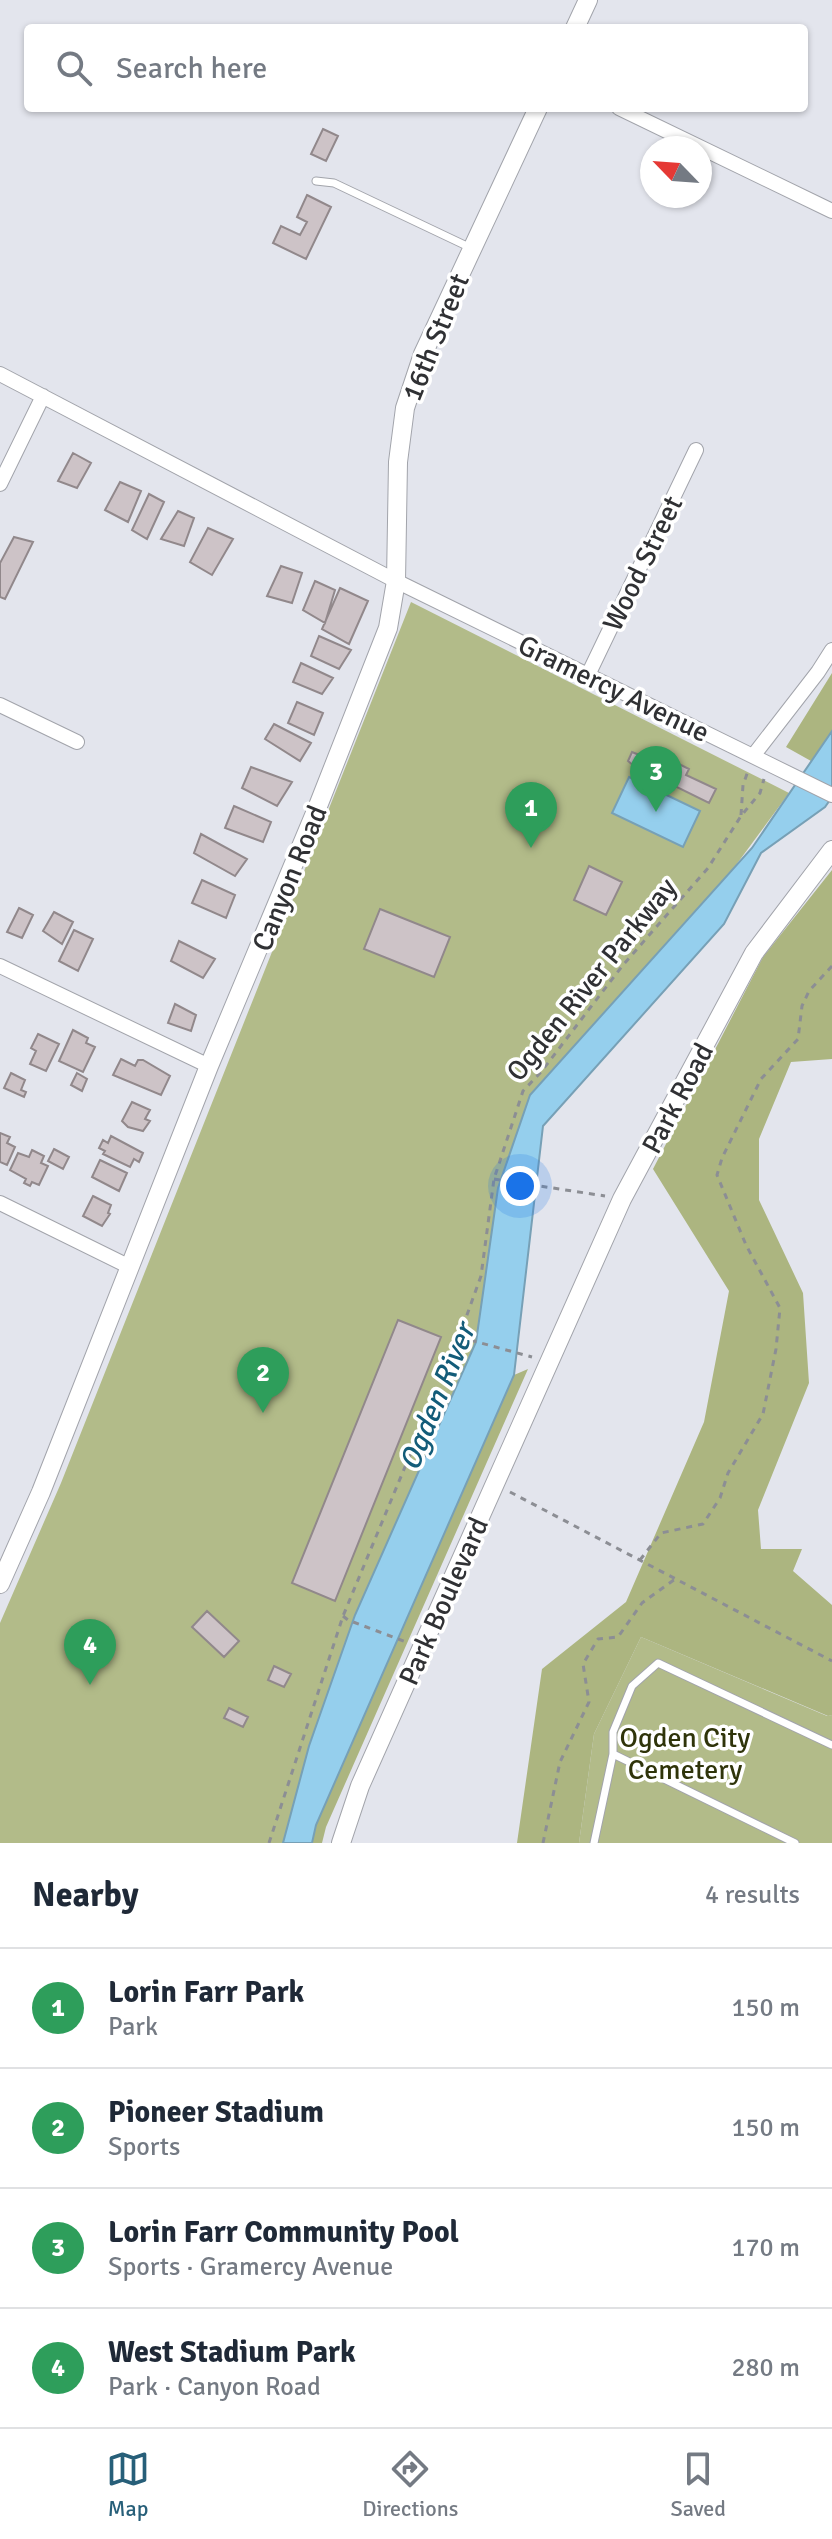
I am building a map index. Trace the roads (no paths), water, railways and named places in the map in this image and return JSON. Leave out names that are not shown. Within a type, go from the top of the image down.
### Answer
[{"type":"street","points":[[577,24],[588,0]]},
{"type":"street","name":"16th Street","points":[[396,581],[398,462],[405,408],[423,354],[536,112]]},
{"type":"street","points":[[627,112],[832,211]]},
{"type":"street","points":[[0,374],[396,581]]},
{"type":"street","points":[[0,484],[43,396]]},
{"type":"street","name":"Wood Street","points":[[588,675],[696,450]]},
{"type":"street","name":"Gramercy Avenue","points":[[396,581],[832,795]]},
{"type":"street","name":"Canyon Road","points":[[0,1584],[41,1492],[209,1066],[295,863],[388,628],[396,581]]},
{"type":"street","points":[[753,756],[832,650]]},
{"type":"street","points":[[0,705],[77,742]]},
{"type":"street","name":"Park Road","points":[[541,1359],[622,1199],[754,953],[832,850]]},
{"type":"street","points":[[0,966],[209,1066]]},
{"type":"street","points":[[0,1203],[130,1267]]},
{"type":"street","name":"Park Boulevard","points":[[341,1843],[360,1786],[495,1484],[541,1359]]},
{"type":"lane","points":[[316,181],[334,183],[472,249]]},
{"type":"lane","points":[[594,1843],[613,1754],[613,1732],[632,1686],[658,1663],[832,1745]]},
{"type":"lane","points":[[613,1754],[795,1843]]},
{"type":"water","name":"Ogden River","points":[[832,731],[832,797],[825,807],[761,853],[724,924],[543,1126],[514,1375],[316,1825],[312,1843],[283,1843],[309,1746],[355,1615],[476,1342],[498,1188],[530,1095],[752,848]]},
{"type":"water","points":[[629,777],[700,811],[683,847],[612,813]]},
{"type":"place","name":"Lorin Farr Community Pool","points":[[656,812]]},
{"type":"place","name":"Lorin Farr Park","points":[[531,848]]},
{"type":"place","name":"Pioneer Stadium","points":[[263,1413]]},
{"type":"place","name":"West Stadium Park","points":[[90,1685]]},
{"type":"park label","name":"Ogden City Cemetery","points":[[685,1753]]}]
